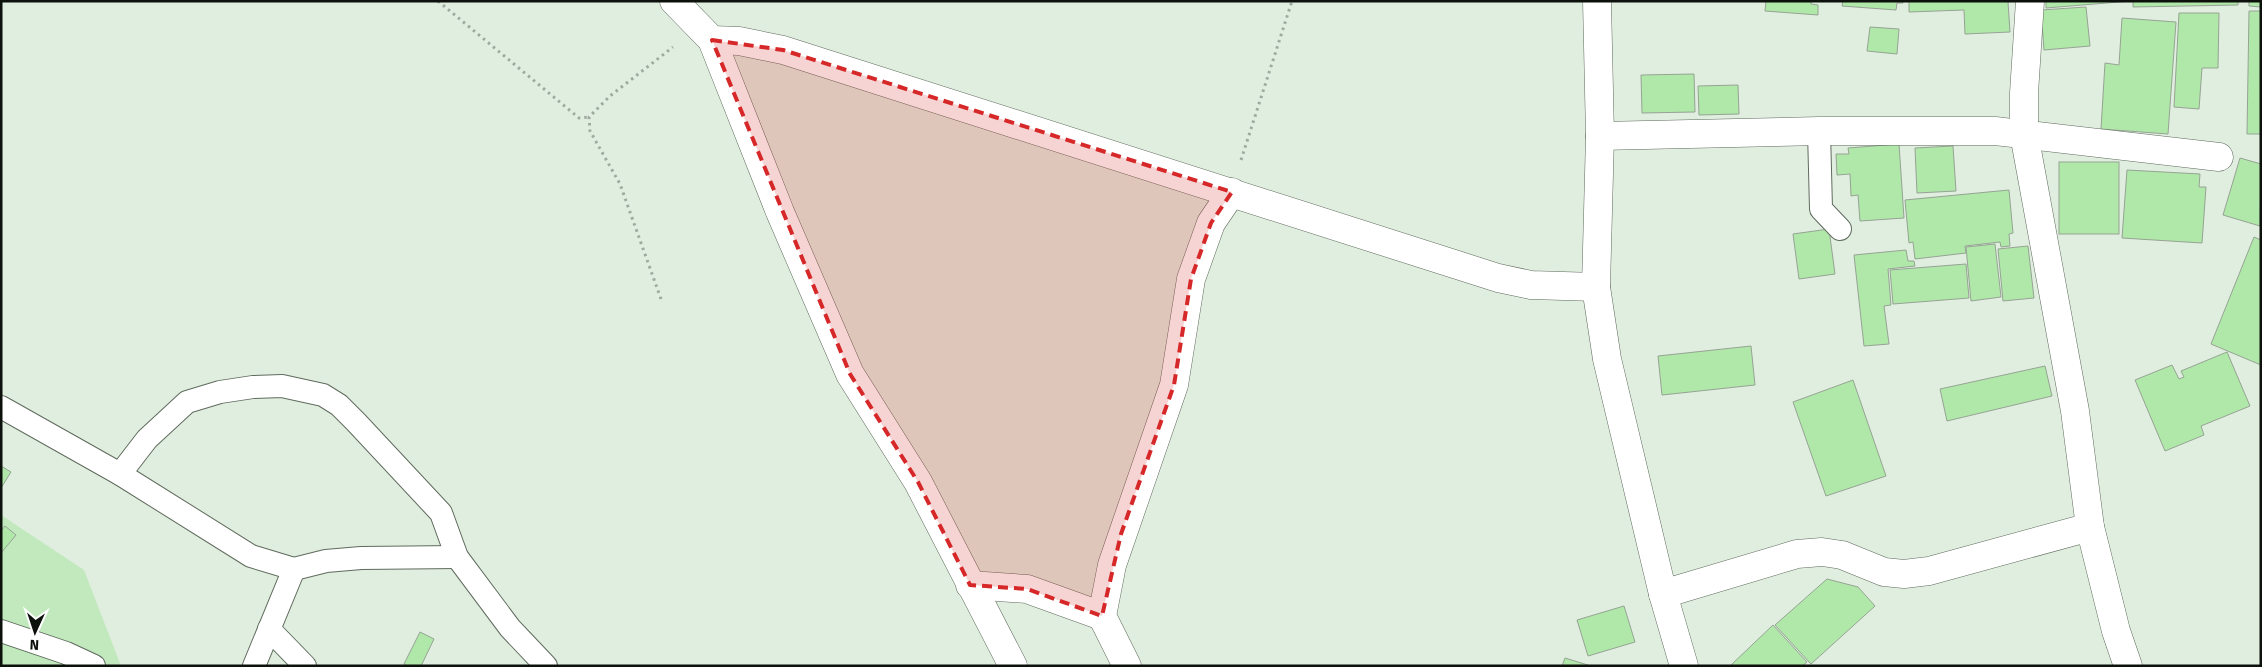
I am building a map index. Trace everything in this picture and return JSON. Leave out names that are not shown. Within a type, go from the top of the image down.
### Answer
[{"type":"street","points":[[674,1],[705,33],[850,374],[918,482],[1013,666]]},
{"type":"street","points":[[1597,1],[1600,136],[1596,287],[1607,359],[1663,594],[1684,666]]},
{"type":"street","points":[[2030,1],[2024,93],[2024,134],[2075,411],[2090,527],[2116,631],[2128,666]]},
{"type":"street","points":[[705,33],[783,50],[1097,152],[1232,192],[1498,278],[1531,285],[1596,287]]},
{"type":"street","points":[[1600,136],[1820,131],[1995,131],[2219,157]]},
{"type":"street","points":[[1127,666],[1102,616],[1112,565],[1174,385],[1191,279],[1211,223],[1232,192]]},
{"type":"street","points":[[1663,594],[1797,554],[1822,552],[1842,555],[1884,572],[1904,574],[1929,571],[2090,527]]},
{"type":"street","points":[[970,585],[1027,589],[1102,616]]},
{"type":"lane","points":[[1820,131],[1821,209],[1840,229]]},
{"type":"lane","points":[[120,474],[147,439],[187,402],[220,392],[253,387],[282,386],[323,395],[339,405],[441,513],[457,556],[510,628],[546,666]]},
{"type":"lane","points":[[1,407],[120,474],[251,556],[294,568],[326,561],[361,558],[457,556]]},
{"type":"lane","points":[[254,666],[294,568]]},
{"type":"lane","points":[[269,629],[305,666]]},
{"type":"lane","points":[[1,630],[66,653],[94,666]]},
{"type":"path","points":[[438,1],[579,118],[589,117],[610,96],[648,68],[705,33]]},
{"type":"path","points":[[1232,192],[1292,1]]},
{"type":"path","points":[[589,117],[590,131],[620,184],[661,299]]},
{"type":"highlighted area","points":[[712,40],[783,50],[1232,192],[1211,223],[1191,279],[1174,385],[1121,534],[1102,616],[1027,589],[970,585],[918,482],[850,374]]},
{"type":"green space","points":[[1,515],[84,570],[121,666],[1,666]]},
{"type":"building","points":[[1766,1],[1811,1],[1811,4],[1818,5],[1818,15],[1765,11]]},
{"type":"building","points":[[1843,1],[1903,1],[1903,3],[1897,3],[1896,10],[1842,6]]},
{"type":"building","points":[[1909,1],[2013,1],[2008,2],[2010,32],[1965,34],[1964,10],[1909,12]]},
{"type":"building","points":[[2046,1],[2131,1],[2046,8]]},
{"type":"building","points":[[2133,1],[2238,1],[2238,5],[2133,7]]},
{"type":"building","points":[[2249,1],[2261,1],[2261,7],[2249,6]]},
{"type":"building","points":[[2086,7],[2090,46],[2044,50],[2041,10]]},
{"type":"building","points":[[2249,11],[2261,11],[2261,134],[2247,134]]},
{"type":"building","points":[[2179,13],[2219,13],[2218,68],[2202,68],[2199,109],[2174,107]]},
{"type":"building","points":[[2122,18],[2176,22],[2168,134],[2101,129],[2105,63],[2119,65]]},
{"type":"building","points":[[1870,27],[1899,29],[1897,54],[1867,51]]},
{"type":"building","points":[[1694,74],[1695,112],[1642,113],[1641,75]]},
{"type":"building","points":[[1738,85],[1739,114],[1699,115],[1698,86]]},
{"type":"building","points":[[1899,144],[1904,218],[1860,221],[1858,195],[1851,196],[1850,174],[1837,175],[1836,154],[1849,154],[1848,148]]},
{"type":"building","points":[[1953,146],[1956,191],[1917,193],[1915,148]]},
{"type":"building","points":[[2240,158],[2261,164],[2260,226],[2223,215]]},
{"type":"building","points":[[2059,162],[2119,162],[2119,234],[2059,234]]},
{"type":"building","points":[[2127,170],[2200,174],[2199,187],[2206,187],[2202,243],[2122,238]]},
{"type":"building","points":[[2009,190],[2013,233],[2009,234],[2010,246],[2001,247],[2000,242],[1965,246],[1966,253],[1915,259],[1913,242],[1909,243],[1905,200]]},
{"type":"building","points":[[1829,229],[1835,274],[1799,279],[1793,234]]},
{"type":"building","points":[[2254,237],[2261,240],[2261,365],[2211,344]]},
{"type":"building","points":[[1995,244],[2001,297],[1971,301],[1966,247]]},
{"type":"building","points":[[2028,246],[2034,298],[2003,301],[1998,249]]},
{"type":"building","points":[[1906,250],[1908,261],[1914,261],[1915,266],[1888,269],[1891,305],[1884,306],[1889,344],[1864,346],[1854,255]]},
{"type":"building","points":[[1966,264],[1969,298],[1893,304],[1890,270]]},
{"type":"building","points":[[1751,346],[1755,385],[1662,395],[1658,356]]},
{"type":"building","points":[[2227,352],[2250,406],[2201,426],[2204,435],[2165,451],[2135,380],[2172,365],[2179,379],[2184,377],[2181,371]]},
{"type":"building","points":[[2045,366],[2052,396],[1947,421],[1940,389]]},
{"type":"building","points":[[1853,380],[1886,476],[1826,496],[1793,402]]},
{"type":"building","points":[[1,466],[11,472],[1,488]]},
{"type":"building","points":[[5,526],[16,535],[1,553],[1,531]]},
{"type":"building","points":[[1827,579],[1858,587],[1875,606],[1811,664],[1775,625]]},
{"type":"building","points":[[1624,606],[1635,642],[1588,656],[1577,620]]},
{"type":"building","points":[[1773,625],[1807,662],[1802,666],[1730,666]]},
{"type":"building","points":[[420,632],[434,639],[421,666],[407,666],[404,664]]},
{"type":"building","points":[[1565,658],[1591,666],[1562,666]]}]
